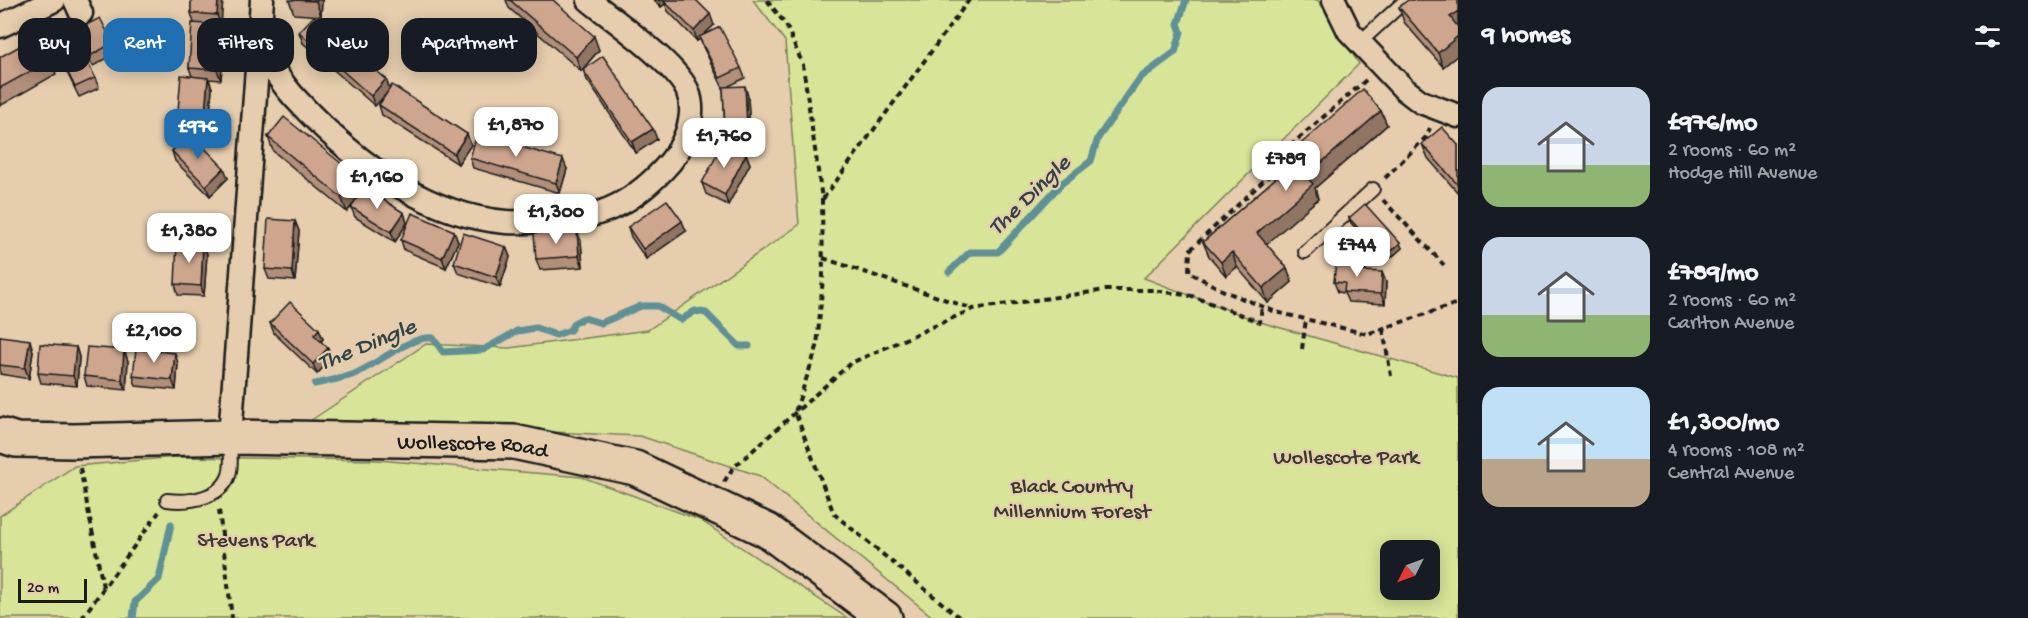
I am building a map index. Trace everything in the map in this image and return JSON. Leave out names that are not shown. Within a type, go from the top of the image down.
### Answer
[{"type":"street","points":[[0,26],[54,0]]},
{"type":"street","points":[[261,18],[262,0]]},
{"type":"street","points":[[276,72],[295,98],[364,162],[416,196],[462,213],[506,222],[561,221],[603,213],[621,206],[647,187],[672,161],[689,128],[691,108],[687,91],[674,71],[589,0]]},
{"type":"street","points":[[1334,0],[1349,31],[1404,89],[1421,102],[1449,113]]},
{"type":"street","points":[[230,436],[258,72]]},
{"type":"street","name":"Wollescote Road","points":[[5,446],[74,441],[230,436],[514,442],[635,468],[768,531],[885,618]]},
{"type":"lane","points":[[1360,42],[1406,0]]},
{"type":"lane","points":[[1305,252],[1373,189]]},
{"type":"lane","points":[[167,506],[202,498],[217,491],[226,483],[231,471],[230,436]]},
{"type":"path","points":[[767,0],[786,25],[803,65],[822,199],[823,258],[817,347],[795,412],[834,514],[960,618]]},
{"type":"path","points":[[822,199],[969,0]]},
{"type":"path","points":[[1444,264],[1373,189],[1449,113]]},
{"type":"path","points":[[823,258],[973,309]]},
{"type":"path","points":[[711,504],[733,468],[851,363],[973,309],[1106,290],[1153,290],[1191,296],[1260,322],[1262,306]]},
{"type":"path","points":[[1302,349],[1306,319]]},
{"type":"path","points":[[1383,329],[1391,376]]},
{"type":"path","points":[[74,441],[103,588]]},
{"type":"path","points":[[217,491],[232,618]]},
{"type":"path","points":[[82,618],[156,513],[167,506]]},
{"type":"green space","points":[[753,0],[1318,0],[1359,64],[1144,278],[1260,322],[1458,378],[1458,618],[934,618],[760,476],[640,436],[310,421],[426,344],[509,348],[648,330],[799,225],[785,41]]},
{"type":"green space","name":"Stevens Park","points":[[177,457],[377,460],[582,477],[700,520],[847,618],[0,618],[0,516],[75,466]]},
{"type":"building","points":[[191,0],[218,0],[217,15],[191,13]]},
{"type":"building","points":[[510,0],[553,0],[594,36],[576,57],[537,23],[537,18],[531,18]]},
{"type":"building","points":[[665,0],[696,0],[710,14],[694,31]]},
{"type":"building","points":[[1408,0],[1458,0],[1458,11],[1450,17],[1458,27],[1458,36],[1438,53],[1399,7]]},
{"type":"building","points":[[100,18],[103,24],[103,49],[91,55],[91,22]]},
{"type":"building","points":[[192,23],[197,23],[197,69],[189,68]]},
{"type":"building","points":[[306,25],[306,38],[299,32]]},
{"type":"building","points":[[720,27],[741,68],[720,78],[699,37]]},
{"type":"building","points":[[18,47],[18,72],[29,72],[0,88],[0,57]]},
{"type":"building","points":[[603,56],[653,129],[632,142],[583,70]]},
{"type":"building","points":[[91,70],[95,78],[75,87],[68,72],[91,72]]},
{"type":"building","points":[[344,72],[378,72],[386,79],[371,96]]},
{"type":"building","points":[[181,75],[208,78],[204,125],[177,123]]},
{"type":"building","points":[[392,85],[467,134],[454,154],[379,105]]},
{"type":"building","points":[[745,86],[747,128],[725,129],[723,87]]},
{"type":"building","points":[[1363,89],[1381,111],[1306,176],[1313,184],[1257,233],[1287,268],[1263,288],[1232,252],[1221,262],[1203,242],[1294,162],[1288,155]]},
{"type":"building","points":[[284,117],[358,177],[341,197],[268,137]]},
{"type":"building","points":[[1442,127],[1458,145],[1458,185],[1422,144]]},
{"type":"building","points":[[190,133],[224,168],[206,186],[172,151]]},
{"type":"building","points":[[477,134],[563,159],[556,183],[470,158]]},
{"type":"building","points":[[724,142],[746,154],[725,195],[702,183]]},
{"type":"building","points":[[364,187],[404,213],[391,232],[351,207]]},
{"type":"building","points":[[667,200],[682,221],[643,249],[628,227]]},
{"type":"building","points":[[1365,204],[1400,243],[1385,257],[1349,218]]},
{"type":"building","points":[[412,213],[454,231],[442,258],[401,240]]},
{"type":"building","points":[[268,219],[295,221],[292,271],[265,269]]},
{"type":"building","points":[[577,231],[579,256],[536,259],[534,233]]},
{"type":"building","points":[[463,233],[506,247],[496,277],[454,263]]},
{"type":"building","points":[[177,242],[203,243],[201,286],[175,284]]},
{"type":"building","points":[[1336,259],[1362,261],[1362,271],[1382,272],[1381,294],[1344,292],[1345,283],[1334,282]]},
{"type":"building","points":[[290,302],[319,329],[314,335],[328,348],[313,364],[270,323]]},
{"type":"building","points":[[0,336],[30,340],[25,368],[0,365]]},
{"type":"building","points":[[40,344],[76,347],[73,376],[38,373]]},
{"type":"building","points":[[87,347],[124,350],[122,380],[84,376]]},
{"type":"building","points":[[136,349],[175,353],[172,380],[133,376]]},
{"type":"waterway","name":"The Dingle","points":[[949,272],[970,252],[998,252],[1061,184],[1091,161],[1098,138],[1140,78],[1175,52],[1181,32],[1178,24],[1186,0]]},
{"type":"waterway","name":"The Dingle","points":[[315,384],[352,375],[404,346],[424,338],[433,338],[443,352],[483,350],[517,331],[536,328],[556,335],[570,330],[574,323],[584,318],[601,323],[641,306],[658,306],[681,320],[695,311],[706,313],[739,346],[749,346]]},
{"type":"waterway","points":[[133,618],[135,602],[159,579],[171,524]]},
{"type":"park label","name":"Wollescote Park","points":[[1346,455]]},
{"type":"park label","name":"Black Country Millennium Forest","points":[[1072,496]]}]
